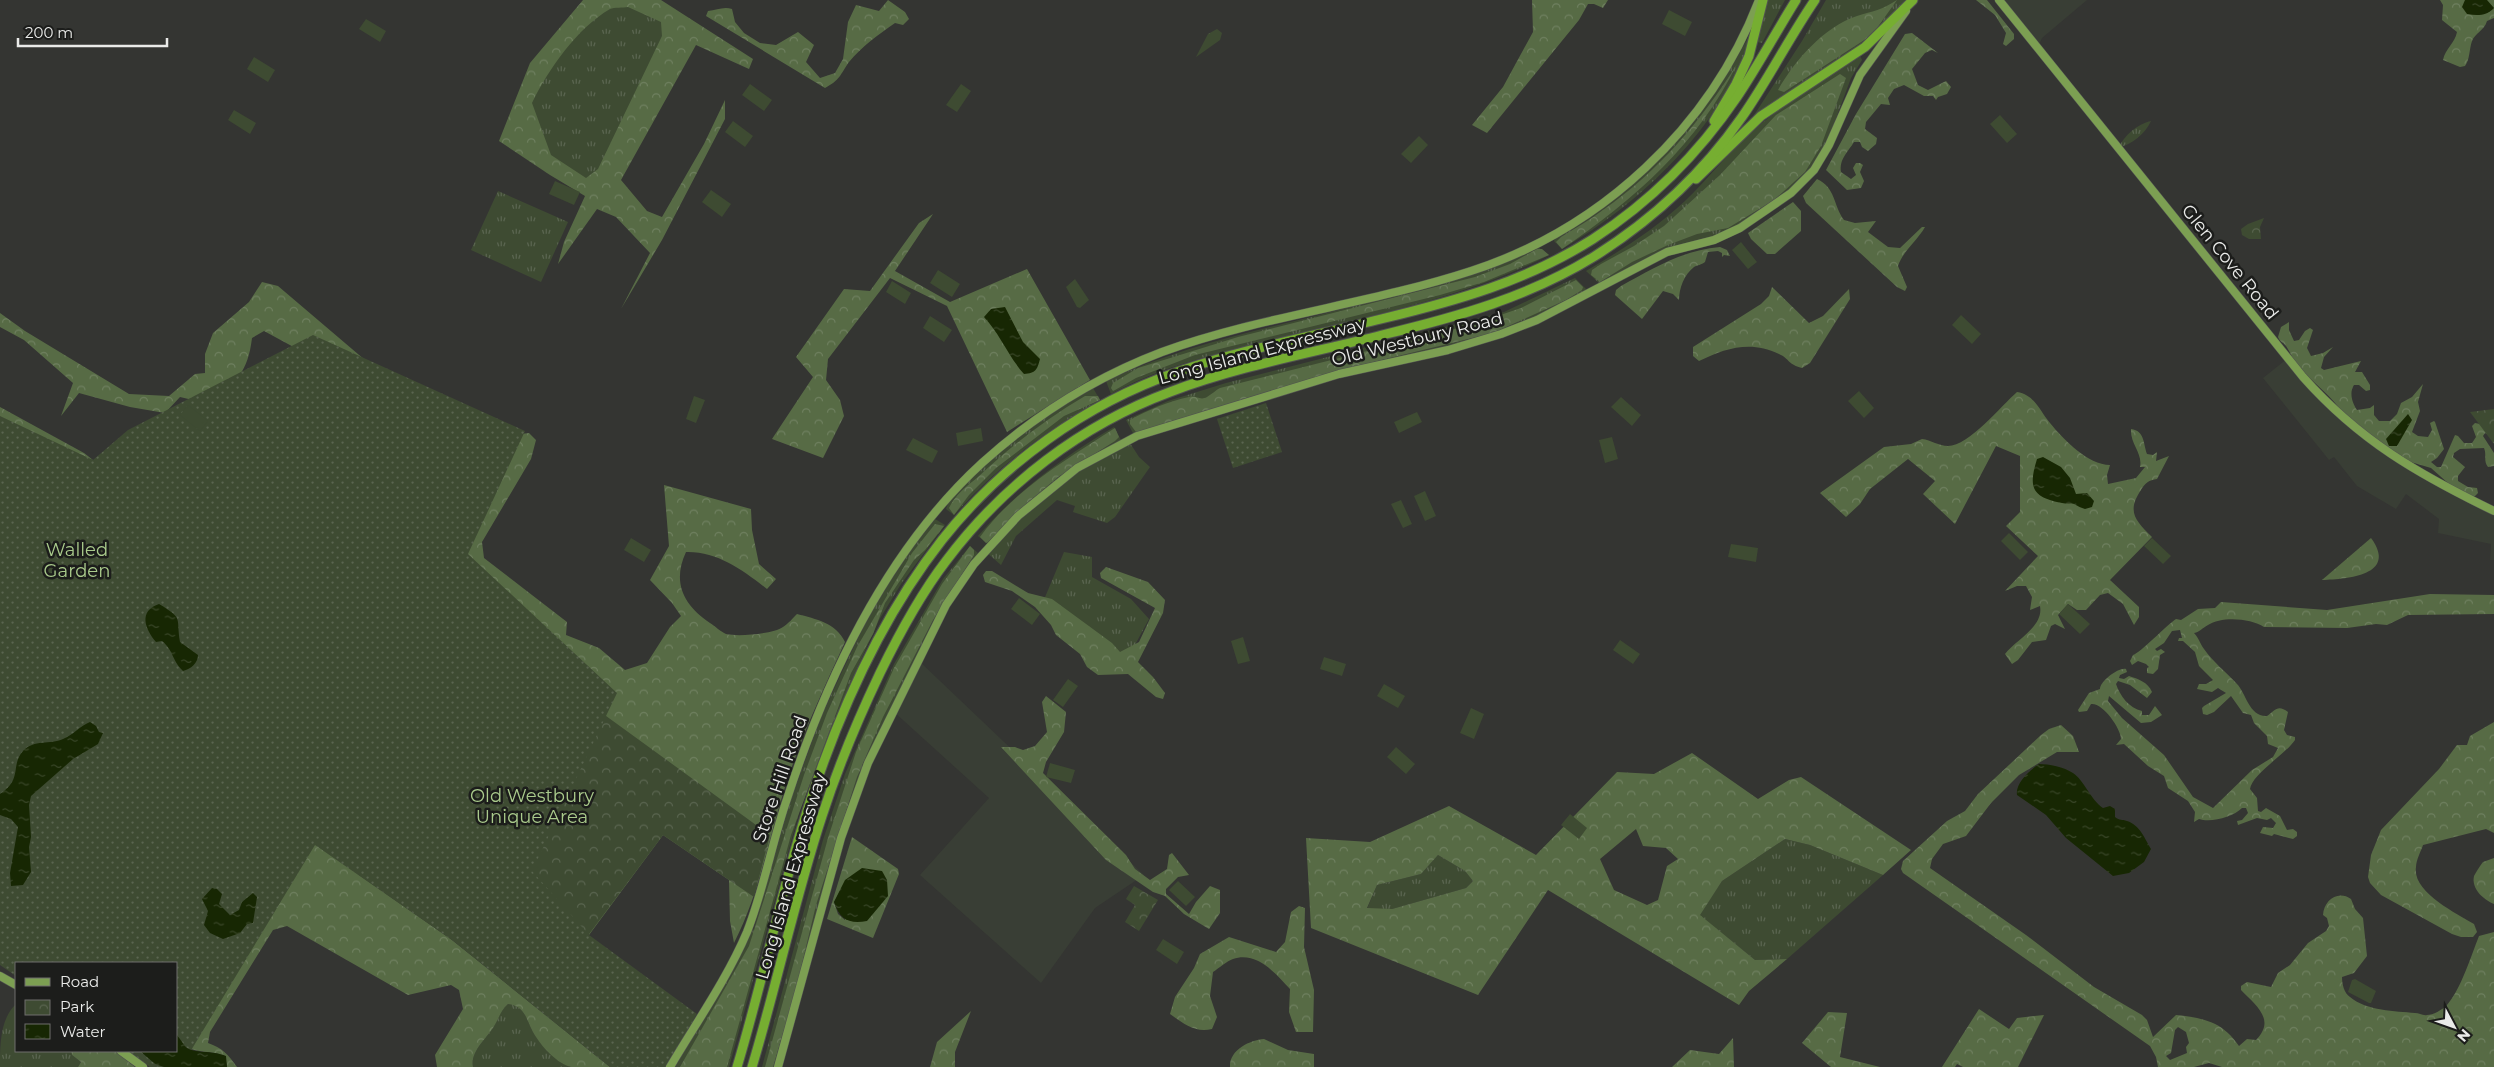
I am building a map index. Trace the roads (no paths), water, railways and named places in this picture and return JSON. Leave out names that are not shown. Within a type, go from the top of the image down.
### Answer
[{"type":"highway","points":[[1704,141],[1746,63],[1761,0]]},
{"type":"highway","name":"Long Island Expressway","points":[[737,1067],[797,845],[825,761],[845,711],[876,646],[911,583],[948,532],[991,486],[1025,456],[1062,430],[1109,402],[1158,379],[1206,363],[1459,300],[1510,282],[1542,268],[1596,236],[1640,204],[1680,168],[1704,141],[1746,82],[1796,0]]},
{"type":"highway","name":"Long Island Expressway","points":[[752,1067],[815,836],[832,785],[859,719],[890,654],[935,576],[968,534],[1005,495],[1068,444],[1138,405],[1214,377],[1440,321],[1500,303],[1550,281],[1595,256],[1626,235],[1667,202],[1704,164],[1739,121],[1815,0]]},
{"type":"highway","points":[[1667,202],[1709,168],[1761,116],[1865,47],[1913,0]]},
{"type":"main road","name":"Store Hill Road","points":[[670,1067],[745,936],[796,771],[838,672],[885,580],[936,510],[982,463],[1029,424],[1074,395],[1126,368],[1166,351],[1467,272],[1533,246],[1571,224],[1629,183],[1682,130],[1730,62],[1761,0]]},
{"type":"main road","name":"Old Westbury Road","points":[[778,1067],[833,864],[860,780],[934,627],[959,585],[985,551],[1018,516],[1057,483],[1092,459],[1128,440],[1324,378],[1448,350],[1501,334],[1537,320],[1662,255],[1719,238],[1747,225],[1791,193],[1814,170],[1829,145],[1860,75],[1913,0]]},
{"type":"main road","name":"Glen Cove Road","points":[[1999,0],[2322,398],[2350,425],[2380,448],[2494,511]]},
{"type":"main road","name":"Glen Cove Road","points":[[2475,502],[2494,516]]},
{"type":"main road","points":[[0,976],[15,984]]},
{"type":"main road","points":[[122,1052],[143,1067]]},
{"type":"water","points":[[2465,0],[2487,0],[2494,8],[2482,15],[2467,14],[2462,7]]},
{"type":"water","points":[[1005,307],[1023,342],[1040,359],[1034,372],[1024,374],[984,317],[991,309]]},
{"type":"water","points":[[2408,414],[2412,420],[2397,446],[2389,446],[2386,439]]},
{"type":"water","points":[[2043,457],[2061,467],[2070,478],[2076,494],[2087,493],[2094,501],[2092,507],[2085,509],[2074,504],[2052,501],[2044,498],[2035,490],[2033,484],[2034,469],[2037,459]]},
{"type":"water","points":[[159,604],[176,616],[180,642],[198,655],[195,663],[186,670],[183,671],[179,667],[169,648],[162,641],[156,642],[149,632],[146,616],[152,607]]},
{"type":"water","points":[[90,722],[96,726],[99,732],[103,733],[98,744],[73,759],[31,796],[29,805],[31,837],[29,847],[31,872],[23,885],[11,886],[10,873],[18,827],[11,819],[0,815],[0,794],[14,778],[19,757],[27,747],[58,741]]},
{"type":"water","points":[[2039,764],[2056,766],[2073,773],[2098,804],[2103,808],[2110,806],[2115,809],[2115,817],[2132,823],[2142,833],[2151,849],[2144,862],[2129,873],[2113,876],[2066,838],[2046,815],[2017,795],[2018,786],[2028,773]]},
{"type":"water","points":[[862,868],[882,871],[887,880],[888,896],[867,921],[855,922],[842,917],[834,902],[845,880]]},
{"type":"water","points":[[212,888],[217,889],[222,894],[219,904],[230,915],[239,910],[242,902],[253,893],[257,897],[253,923],[247,924],[240,933],[223,939],[210,933],[204,925],[208,911],[202,899]]},
{"type":"water","points":[[178,1036],[189,1049],[226,1056],[227,1067],[164,1067],[155,1064],[141,1052],[178,1052]]},
{"type":"park label","name":"Walled Garden","points":[[77,560]]},
{"type":"park label","name":"Old Westbury Unique Area","points":[[532,806]]}]
